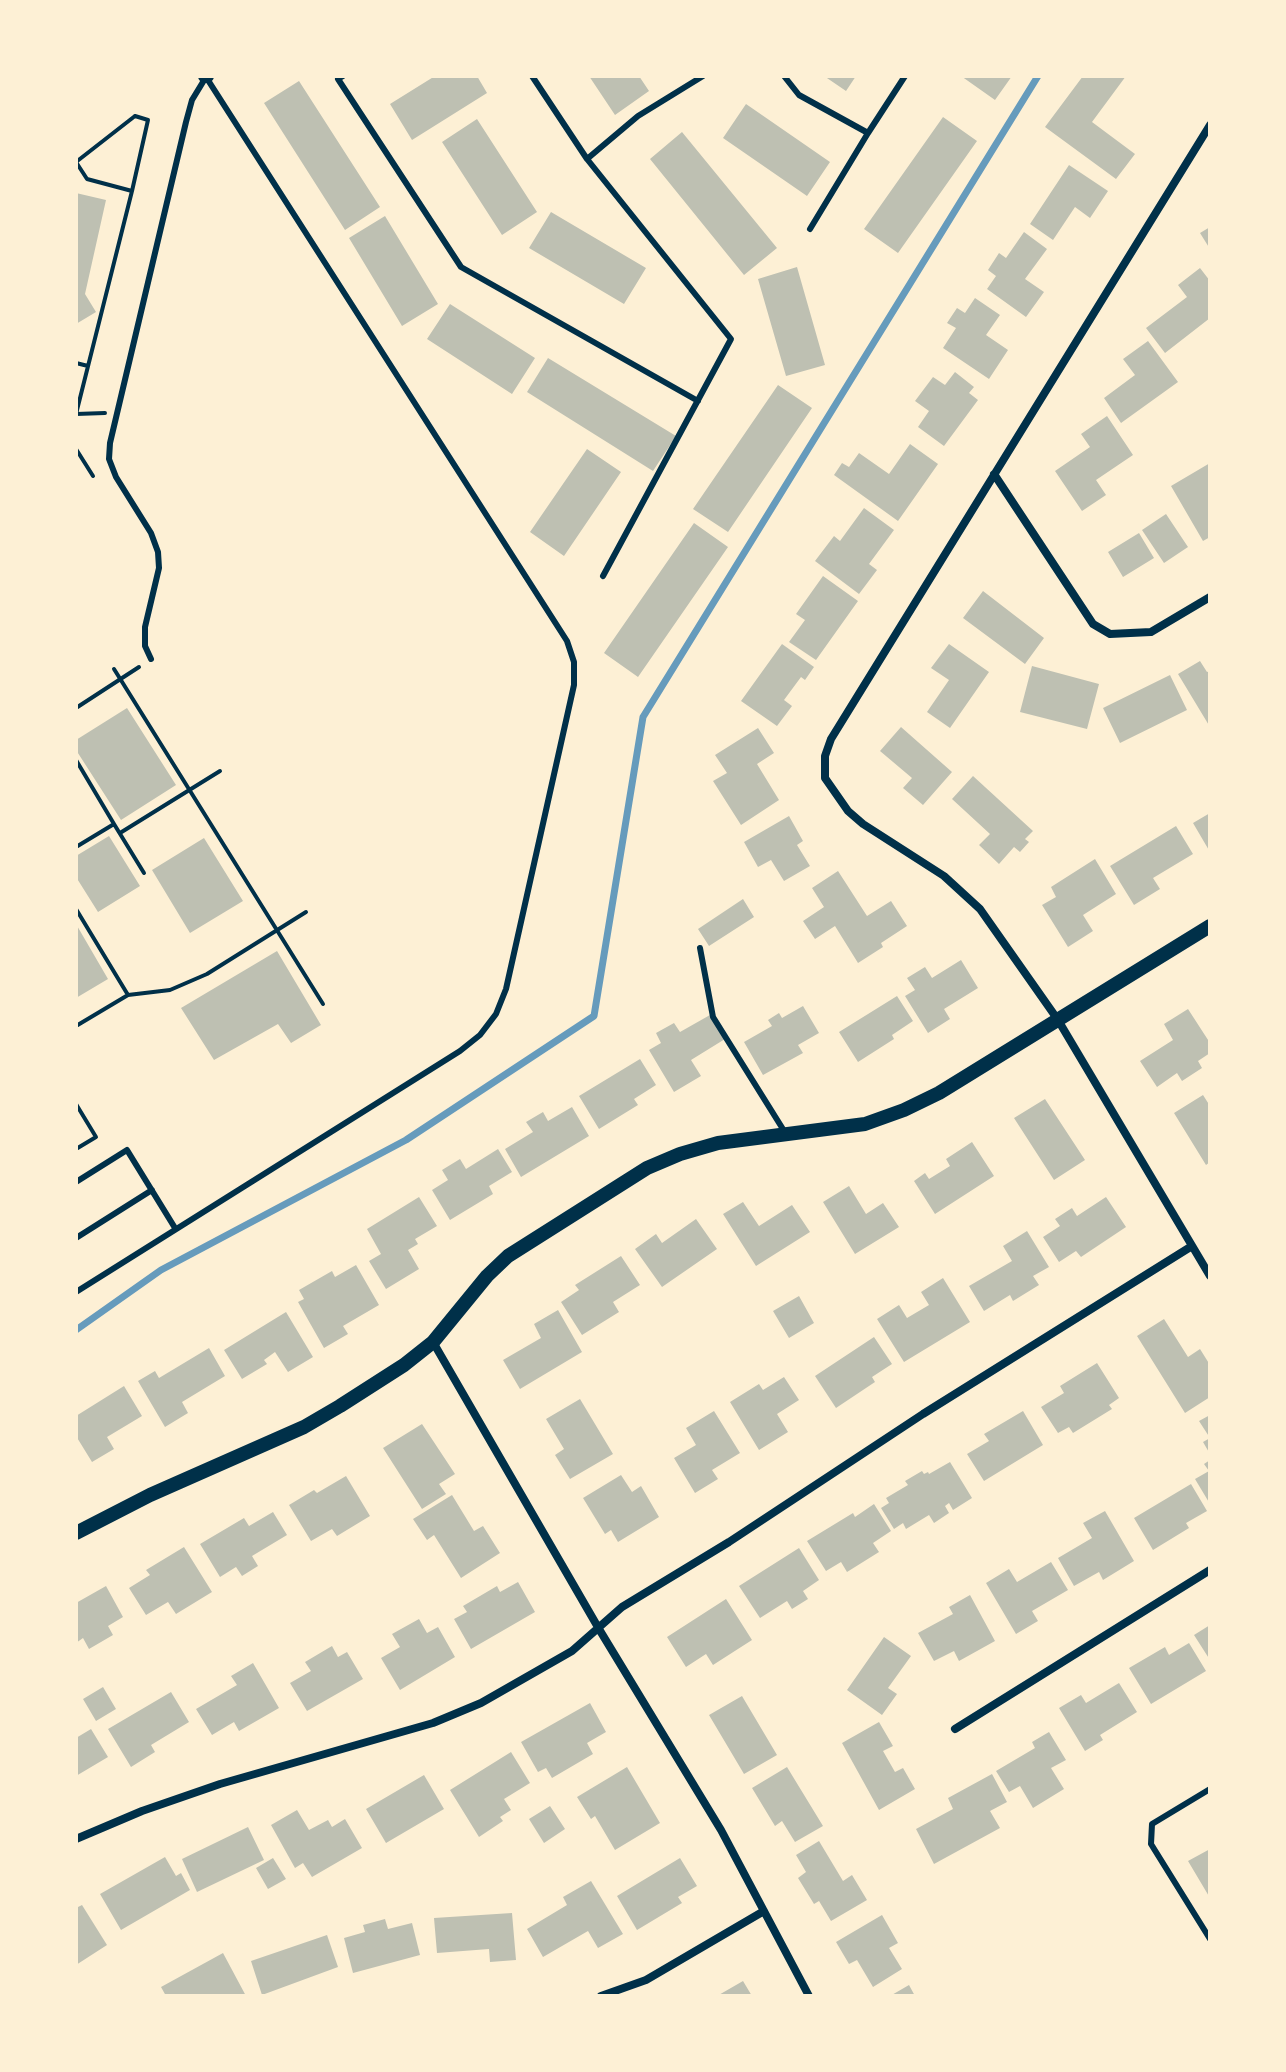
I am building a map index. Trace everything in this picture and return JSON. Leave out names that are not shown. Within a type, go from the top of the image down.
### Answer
[{"type":"street","points":[[1210,125],[831,739],[825,756],[825,778],[834,795],[863,824],[965,893],[994,927],[1058,1020],[1210,1276]]},
{"type":"street","points":[[994,474],[1081,608],[1093,624],[1110,634],[1151,632],[1210,597]]},
{"type":"street","points":[[76,1533],[150,1495],[304,1427],[404,1365],[433,1342],[487,1276],[508,1256],[647,1168],[718,1143],[865,1124],[904,1110],[939,1093],[1210,926]]},
{"type":"street","points":[[76,1839],[142,1811],[220,1784],[433,1723],[481,1703],[572,1651],[622,1607],[1192,1246]]},
{"type":"street","points":[[433,1342],[599,1629],[721,1830],[809,1996]]},
{"type":"street","points":[[955,1729],[1210,1570]]},
{"type":"street","points":[[601,1996],[646,1980],[764,1911]]},
{"type":"lane","points":[[76,1292],[460,1051],[480,1035],[496,1014],[506,989],[574,685],[574,662],[567,641],[206,76],[192,100],[186,122],[116,413],[109,459],[116,477],[151,533],[158,552],[159,568],[145,627],[145,646],[151,659]]},
{"type":"lane","points":[[343,76],[338,79],[461,267],[698,401]]},
{"type":"lane","points":[[532,76],[587,159],[731,339],[603,576]]},
{"type":"lane","points":[[587,159],[638,116],[703,76]]},
{"type":"lane","points":[[784,76],[799,95],[868,133]]},
{"type":"lane","points":[[810,229],[905,76]]},
{"type":"lane","points":[[700,948],[713,1017],[786,1134]]},
{"type":"lane","points":[[76,1182],[127,1150],[175,1228]]},
{"type":"lane","points":[[76,1238],[152,1190]]},
{"type":"lane","points":[[1210,1789],[1152,1824],[1151,1844],[1210,1939]]},
{"type":"path","points":[[76,427],[76,414],[132,191],[148,120],[145,117],[135,116],[76,162],[91,181],[132,191]]},
{"type":"path","points":[[76,363],[88,366]]},
{"type":"path","points":[[76,414],[116,413]]},
{"type":"path","points":[[76,449],[93,476]]},
{"type":"path","points":[[76,708],[151,659]]},
{"type":"path","points":[[114,669],[323,1004]]},
{"type":"path","points":[[76,760],[144,873]]},
{"type":"path","points":[[120,833],[220,771]]},
{"type":"path","points":[[76,847],[114,824]]},
{"type":"path","points":[[76,909],[128,995]]},
{"type":"path","points":[[76,1026],[128,995],[170,990],[207,974],[306,912]]},
{"type":"path","points":[[76,1104],[96,1137],[76,1149]]},
{"type":"building","points":[[435,76],[477,76],[487,93],[412,140],[390,104]]},
{"type":"building","points":[[589,76],[639,76],[649,91],[615,115]]},
{"type":"building","points":[[824,76],[856,76],[846,91]]},
{"type":"building","points":[[961,76],[1012,76],[995,100]]},
{"type":"building","points":[[1083,76],[1126,76],[1092,122],[1135,154],[1116,179],[1045,127]]},
{"type":"building","points":[[299,81],[380,207],[345,230],[264,103]]},
{"type":"building","points":[[746,104],[830,162],[807,196],[723,138]]},
{"type":"building","points":[[943,117],[977,141],[898,253],[864,229]]},
{"type":"building","points":[[477,119],[537,212],[502,235],[442,142]]},
{"type":"building","points":[[682,132],[777,248],[744,275],[650,159]]},
{"type":"building","points":[[1069,165],[1108,191],[1090,218],[1075,207],[1053,240],[1030,224]]},
{"type":"building","points":[[76,193],[106,200],[85,294],[96,312],[76,324]]},
{"type":"building","points":[[551,212],[646,268],[624,304],[529,248]]},
{"type":"building","points":[[385,216],[438,304],[402,326],[349,238]]},
{"type":"building","points":[[1210,227],[1210,249],[1200,233]]},
{"type":"building","points":[[1024,232],[1047,249],[1025,279],[1044,292],[1026,317],[987,289],[996,276],[988,270],[999,253],[1006,258]]},
{"type":"building","points":[[797,267],[825,365],[786,376],[758,279]]},
{"type":"building","points":[[1200,268],[1210,281],[1210,318],[1165,353],[1146,328],[1187,297],[1178,285]]},
{"type":"building","points":[[975,298],[1000,315],[986,335],[1008,350],[989,379],[943,348],[956,328],[947,323],[957,308],[965,313]]},
{"type":"building","points":[[450,304],[535,358],[512,394],[427,339]]},
{"type":"building","points":[[1148,341],[1178,382],[1121,423],[1104,398],[1135,375],[1123,359]]},
{"type":"building","points":[[548,358],[676,436],[653,471],[527,392]]},
{"type":"building","points":[[955,372],[974,387],[969,393],[978,400],[944,446],[918,427],[929,411],[915,401],[933,377],[945,385]]},
{"type":"building","points":[[778,385],[812,408],[728,532],[693,509]]},
{"type":"building","points":[[1107,416],[1133,455],[1096,480],[1106,495],[1082,511],[1055,471],[1090,447],[1081,434]]},
{"type":"building","points":[[910,444],[938,464],[898,521],[834,475],[842,463],[849,467],[859,453],[889,474]]},
{"type":"building","points":[[587,449],[621,472],[564,556],[530,532]]},
{"type":"building","points":[[1210,463],[1210,537],[1203,541],[1171,486]]},
{"type":"building","points":[[864,508],[894,530],[869,564],[877,570],[859,594],[815,561],[834,536],[840,541]]},
{"type":"building","points":[[1166,514],[1188,547],[1164,563],[1142,530]]},
{"type":"building","points":[[694,523],[728,547],[638,677],[604,653]]},
{"type":"building","points":[[1139,533],[1154,558],[1123,577],[1108,552]]},
{"type":"building","points":[[823,576],[858,601],[816,660],[789,642],[805,620],[796,614]]},
{"type":"building","points":[[983,591],[1044,638],[1025,664],[963,618]]},
{"type":"building","points":[[782,644],[814,667],[805,680],[801,677],[784,700],[792,706],[777,726],[741,701]]},
{"type":"building","points":[[949,644],[989,672],[950,728],[927,712],[949,680],[931,668]]},
{"type":"building","points":[[1200,661],[1207,672],[1210,671],[1210,727],[1178,674]]},
{"type":"building","points":[[1032,666],[1099,684],[1087,729],[1020,712]]},
{"type":"building","points":[[1170,675],[1187,710],[1120,743],[1103,708]]},
{"type":"building","points":[[127,708],[176,785],[121,820],[76,750],[76,740]]},
{"type":"building","points":[[901,727],[952,772],[923,805],[903,788],[912,778],[880,751]]},
{"type":"building","points":[[758,728],[774,753],[757,764],[779,800],[741,825],[713,781],[727,773],[715,755]]},
{"type":"building","points":[[973,776],[1033,831],[1025,839],[1029,842],[1020,852],[1014,847],[999,864],[979,845],[990,834],[952,799]]},
{"type":"building","points":[[1210,813],[1210,852],[1193,823]]},
{"type":"building","points":[[789,816],[803,841],[797,845],[810,866],[784,881],[771,860],[758,867],[744,842]]},
{"type":"building","points":[[1176,826],[1193,854],[1153,878],[1160,889],[1134,905],[1110,866]]},
{"type":"building","points":[[109,836],[140,886],[98,912],[76,877],[76,856]]},
{"type":"building","points":[[204,838],[243,901],[190,933],[152,870]]},
{"type":"building","points":[[1095,859],[1116,894],[1083,915],[1093,931],[1068,947],[1042,905],[1056,897],[1051,887]]},
{"type":"building","points":[[838,871],[867,916],[891,901],[907,926],[858,963],[835,926],[815,939],[803,921],[824,907],[812,888]]},
{"type":"building","points":[[743,899],[754,917],[709,946],[698,929]]},
{"type":"building","points":[[76,924],[108,979],[76,998]]},
{"type":"building","points":[[277,951],[321,1025],[291,1043],[278,1024],[214,1060],[181,1008]]},
{"type":"building","points":[[961,960],[978,988],[944,1009],[950,1019],[928,1033],[905,996],[915,990],[907,978],[925,967],[932,978]]},
{"type":"building","points":[[897,996],[913,1021],[892,1035],[894,1039],[858,1062],[839,1032]]},
{"type":"building","points":[[803,1006],[819,1033],[798,1045],[803,1053],[763,1075],[744,1042],[772,1026],[768,1020],[779,1013],[782,1018]]},
{"type":"building","points":[[1188,1009],[1210,1043],[1210,1053],[1198,1061],[1202,1068],[1182,1081],[1177,1073],[1157,1087],[1140,1061],[1173,1040],[1164,1024]]},
{"type":"building","points":[[710,1015],[725,1039],[691,1060],[701,1076],[674,1092],[649,1050],[661,1043],[656,1033],[674,1023],[680,1032]]},
{"type":"building","points":[[640,1059],[656,1085],[634,1099],[638,1105],[599,1129],[579,1096]]},
{"type":"building","points":[[1203,1095],[1210,1106],[1210,1162],[1206,1165],[1174,1113]]},
{"type":"building","points":[[1045,1099],[1085,1160],[1054,1180],[1014,1118]]},
{"type":"building","points":[[572,1107],[589,1136],[521,1177],[505,1149],[533,1132],[526,1122],[543,1112],[548,1121]]},
{"type":"building","points":[[972,1142],[994,1176],[935,1214],[914,1181],[925,1173],[929,1179],[950,1166],[946,1159]]},
{"type":"building","points":[[498,1149],[512,1172],[489,1186],[493,1194],[450,1220],[432,1190],[448,1180],[442,1170],[460,1159],[466,1169]]},
{"type":"building","points":[[849,1186],[866,1214],[883,1203],[899,1227],[855,1254],[823,1202]]},
{"type":"building","points":[[419,1197],[437,1226],[415,1239],[418,1244],[408,1250],[419,1269],[386,1289],[369,1261],[381,1254],[367,1229]]},
{"type":"building","points":[[1106,1197],[1126,1227],[1081,1257],[1076,1251],[1059,1262],[1043,1237],[1060,1226],[1055,1219],[1072,1208],[1077,1216]]},
{"type":"building","points":[[743,1202],[759,1226],[792,1205],[810,1232],[756,1266],[723,1214]]},
{"type":"building","points":[[696,1219],[717,1249],[662,1287],[635,1249],[656,1234],[662,1243]]},
{"type":"building","points":[[1027,1231],[1049,1267],[1033,1276],[1039,1285],[1013,1301],[1010,1295],[984,1311],[969,1286],[1012,1261],[1003,1246]]},
{"type":"building","points":[[621,1256],[640,1285],[613,1302],[619,1312],[582,1335],[561,1302],[579,1290],[575,1285]]},
{"type":"building","points":[[356,1265],[379,1305],[343,1326],[348,1334],[324,1348],[298,1302],[304,1299],[299,1290],[332,1271],[335,1277]]},
{"type":"building","points":[[943,1278],[970,1322],[904,1362],[877,1319],[899,1305],[907,1318],[929,1305],[921,1292]]},
{"type":"building","points":[[799,1296],[814,1323],[789,1338],[773,1311]]},
{"type":"building","points":[[558,1310],[582,1352],[520,1389],[503,1360],[541,1338],[534,1324]]},
{"type":"building","points":[[286,1312],[313,1357],[288,1372],[275,1352],[264,1360],[267,1364],[242,1379],[224,1350]]},
{"type":"building","points":[[1164,1319],[1188,1357],[1200,1349],[1210,1365],[1210,1397],[1185,1413],[1137,1336]]},
{"type":"building","points":[[874,1337],[892,1364],[872,1377],[875,1382],[836,1408],[815,1376]]},
{"type":"building","points":[[209,1348],[225,1376],[182,1402],[188,1413],[165,1427],[138,1381],[155,1371],[159,1378]]},
{"type":"building","points":[[1097,1363],[1119,1398],[1109,1405],[1112,1409],[1073,1433],[1069,1427],[1058,1433],[1041,1407],[1064,1393],[1060,1386]]},
{"type":"building","points":[[784,1377],[799,1400],[777,1414],[788,1432],[759,1450],[730,1402],[759,1384],[763,1390]]},
{"type":"building","points":[[124,1386],[142,1416],[107,1437],[114,1449],[92,1462],[76,1436],[76,1416]]},
{"type":"building","points":[[580,1399],[613,1454],[570,1479],[555,1455],[564,1449],[546,1419]]},
{"type":"building","points":[[714,1411],[740,1453],[712,1470],[718,1479],[695,1493],[674,1458],[696,1445],[686,1428]]},
{"type":"building","points":[[1023,1411],[1043,1445],[984,1481],[967,1454],[989,1441],[984,1434]]},
{"type":"building","points":[[1210,1415],[1210,1438],[1199,1421]]},
{"type":"building","points":[[422,1424],[455,1474],[439,1484],[446,1494],[422,1509],[383,1448]]},
{"type":"building","points":[[1210,1438],[1210,1454],[1203,1442]]},
{"type":"building","points":[[1210,1460],[1210,1504],[1195,1479],[1209,1471],[1204,1464]]},
{"type":"building","points":[[950,1462],[972,1498],[953,1510],[949,1503],[945,1506],[949,1513],[934,1523],[929,1515],[906,1529],[903,1523],[894,1529],[881,1508],[889,1503],[886,1498],[908,1485],[905,1481],[922,1471],[929,1474]]},
{"type":"building","points":[[621,1475],[632,1492],[641,1486],[659,1517],[618,1542],[611,1530],[605,1534],[583,1498]]},
{"type":"building","points":[[346,1476],[370,1516],[337,1536],[332,1529],[311,1541],[289,1505]]},
{"type":"building","points":[[1191,1484],[1207,1511],[1186,1523],[1189,1528],[1153,1550],[1134,1518]]},
{"type":"building","points":[[452,1495],[474,1531],[483,1526],[500,1553],[461,1578],[434,1535],[427,1540],[413,1519]]},
{"type":"building","points":[[874,1504],[891,1531],[873,1543],[879,1552],[847,1572],[841,1562],[826,1571],[807,1541]]},
{"type":"building","points":[[1105,1511],[1134,1561],[1103,1580],[1099,1572],[1074,1586],[1058,1558],[1092,1538],[1083,1523]]},
{"type":"building","points":[[273,1512],[287,1535],[252,1556],[258,1566],[242,1576],[236,1567],[220,1577],[200,1544],[244,1518],[249,1526]]},
{"type":"building","points":[[184,1547],[212,1592],[176,1614],[168,1602],[146,1615],[129,1588],[150,1575],[146,1570]]},
{"type":"building","points":[[799,1548],[819,1580],[803,1591],[808,1599],[792,1609],[787,1601],[760,1618],[739,1586]]},
{"type":"building","points":[[1051,1562],[1068,1590],[1032,1611],[1038,1621],[1016,1634],[986,1583],[1009,1569],[1017,1582]]},
{"type":"building","points":[[518,1582],[535,1612],[471,1649],[454,1619],[467,1612],[463,1606],[497,1586],[500,1592]]},
{"type":"building","points":[[106,1586],[123,1617],[108,1626],[113,1635],[89,1649],[83,1638],[76,1643],[76,1603]]},
{"type":"building","points":[[970,1595],[995,1641],[959,1661],[954,1651],[934,1661],[918,1633],[953,1614],[949,1607]]},
{"type":"building","points":[[726,1599],[752,1640],[713,1665],[706,1654],[686,1667],[667,1637]]},
{"type":"building","points":[[419,1619],[427,1633],[438,1627],[455,1657],[400,1690],[381,1658],[400,1647],[392,1634]]},
{"type":"building","points":[[1210,1625],[1210,1660],[1194,1635]]},
{"type":"building","points":[[884,1637],[911,1656],[888,1688],[897,1694],[882,1715],[847,1690]]},
{"type":"building","points":[[1189,1643],[1206,1671],[1151,1704],[1129,1668],[1165,1647],[1169,1655]]},
{"type":"building","points":[[332,1646],[338,1657],[347,1652],[363,1679],[307,1711],[290,1683],[311,1671],[305,1662]]},
{"type":"building","points":[[253,1663],[279,1708],[239,1731],[234,1722],[212,1735],[196,1709],[237,1685],[231,1676]]},
{"type":"building","points":[[1119,1683],[1137,1712],[1100,1735],[1103,1740],[1085,1751],[1059,1708],[1081,1695],[1086,1703]]},
{"type":"building","points":[[103,1687],[116,1709],[96,1721],[83,1699]]},
{"type":"building","points":[[171,1692],[189,1722],[151,1745],[155,1752],[131,1767],[108,1729]]},
{"type":"building","points":[[742,1696],[777,1755],[744,1774],[709,1715]]},
{"type":"building","points":[[590,1703],[606,1732],[587,1743],[593,1754],[552,1778],[546,1768],[538,1772],[521,1742]]},
{"type":"building","points":[[879,1722],[893,1746],[883,1751],[895,1772],[903,1768],[915,1789],[879,1810],[842,1743]]},
{"type":"building","points":[[91,1729],[108,1757],[76,1776],[76,1738]]},
{"type":"building","points":[[1049,1732],[1066,1760],[1051,1768],[1064,1789],[1033,1808],[1020,1786],[1009,1792],[996,1771],[1035,1748],[1032,1742]]},
{"type":"building","points":[[511,1752],[530,1783],[504,1799],[511,1810],[500,1817],[503,1821],[479,1837],[450,1790]]},
{"type":"building","points":[[627,1767],[660,1823],[615,1850],[595,1816],[591,1819],[577,1797]]},
{"type":"building","points":[[787,1767],[823,1826],[795,1842],[782,1821],[775,1826],[752,1788]]},
{"type":"building","points":[[992,1774],[1007,1802],[990,1811],[1000,1828],[934,1864],[916,1829],[953,1809],[948,1798]]},
{"type":"building","points":[[424,1775],[444,1809],[386,1843],[366,1809]]},
{"type":"building","points":[[550,1806],[565,1829],[544,1843],[529,1819]]},
{"type":"building","points":[[297,1810],[309,1830],[328,1820],[332,1827],[345,1819],[362,1848],[312,1877],[303,1863],[295,1868],[271,1825]]},
{"type":"building","points":[[248,1827],[264,1860],[197,1892],[182,1859]]},
{"type":"building","points":[[819,1841],[843,1881],[852,1875],[867,1900],[831,1921],[819,1901],[814,1904],[798,1878],[806,1872],[796,1855]]},
{"type":"building","points":[[1210,1849],[1210,1898],[1188,1861]]},
{"type":"building","points":[[165,1857],[176,1876],[181,1873],[190,1890],[121,1930],[100,1894]]},
{"type":"building","points":[[273,1858],[286,1879],[268,1889],[256,1868]]},
{"type":"building","points":[[680,1858],[697,1886],[678,1897],[682,1903],[637,1930],[617,1896]]},
{"type":"building","points":[[591,1881],[623,1934],[598,1948],[588,1931],[543,1957],[527,1929],[567,1905],[563,1897]]},
{"type":"building","points":[[82,1905],[107,1945],[76,1965],[76,1908]]},
{"type":"building","points":[[512,1913],[516,1960],[490,1962],[489,1949],[437,1953],[434,1918]]},
{"type":"building","points":[[882,1915],[898,1943],[889,1948],[902,1969],[873,1987],[857,1960],[849,1964],[836,1942]]},
{"type":"building","points":[[385,1919],[388,1929],[412,1923],[420,1955],[353,1973],[344,1938],[365,1932],[363,1925]]},
{"type":"building","points":[[327,1935],[338,1967],[262,1995],[251,1961]]},
{"type":"building","points":[[223,1953],[246,1996],[166,1996],[161,1987]]},
{"type":"building","points":[[743,1981],[752,1996],[717,1996]]},
{"type":"building","points":[[909,1985],[915,1996],[890,1996]]},
{"type":"waterway","points":[[76,1330],[161,1270],[406,1140],[594,1016],[643,717],[1038,76]]}]
